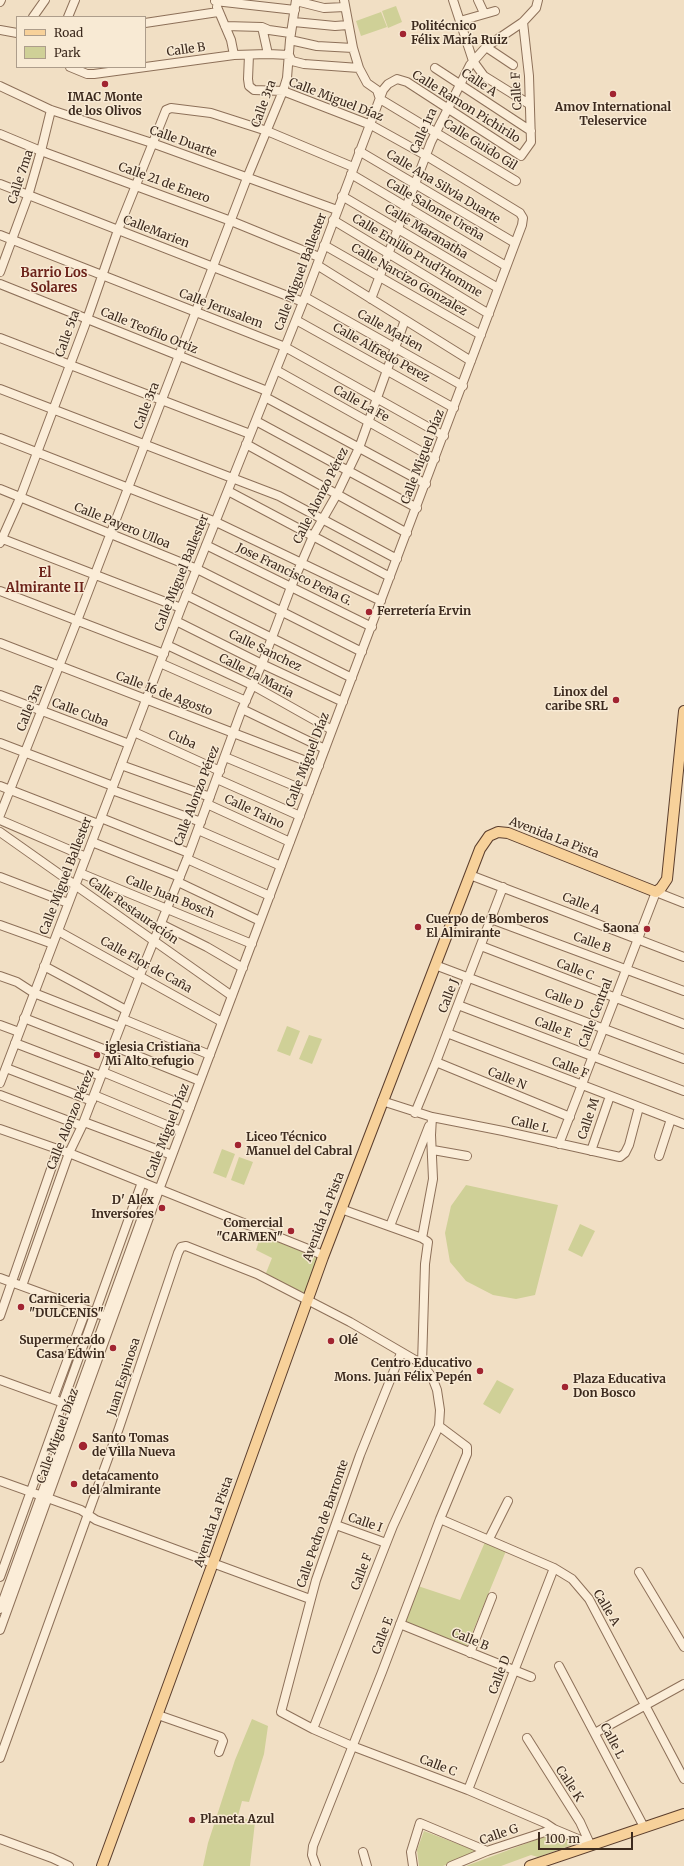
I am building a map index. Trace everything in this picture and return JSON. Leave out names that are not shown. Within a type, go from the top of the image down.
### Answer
[{"type":"main road","points":[[656,892],[662,888],[667,879],[684,711]]},
{"type":"main road","name":"Avenida La Pista","points":[[102,1866],[213,1563],[323,1255],[480,849],[489,836],[498,832],[508,832],[656,892]]},
{"type":"main road","points":[[530,1866],[590,1844],[684,1814]]},
{"type":"street","points":[[35,16],[46,0]]},
{"type":"street","points":[[68,16],[75,0]]},
{"type":"street","points":[[296,0],[324,8],[345,4]]},
{"type":"street","name":"Calle 3ra","points":[[0,815],[78,621],[247,178],[283,91],[287,78],[290,36],[294,22],[296,0]]},
{"type":"street","points":[[453,0],[473,61],[484,76],[530,104]]},
{"type":"street","points":[[478,0],[484,13]]},
{"type":"street","name":"Calle 1ra","points":[[371,299],[436,131],[473,61],[486,47],[523,22],[536,8],[538,0]]},
{"type":"street","points":[[234,55],[232,40],[218,12],[215,1],[295,10]]},
{"type":"street","name":"Calle Guido Gil","points":[[345,4],[353,48],[359,68],[367,83],[378,90],[380,99],[436,131],[516,181]]},
{"type":"street","points":[[460,21],[495,11]]},
{"type":"street","points":[[146,23],[218,12]]},
{"type":"street","points":[[294,22],[334,26],[348,25]]},
{"type":"street","name":"Calle F","points":[[521,156],[531,142],[530,104],[523,22]]},
{"type":"street","points":[[225,26],[262,27],[317,46],[353,48]]},
{"type":"street","points":[[262,27],[268,54]]},
{"type":"street","points":[[0,30],[16,33]]},
{"type":"street","points":[[486,47],[513,65]]},
{"type":"street","name":"Calle B","points":[[146,67],[234,55],[289,55]]},
{"type":"street","name":"Calle Miguel Díaz","points":[[0,1630],[106,1317],[156,1188],[172,1155],[190,1108],[463,386],[522,225],[523,218],[520,214],[426,155],[371,125],[283,91],[254,90],[250,86],[249,55]]},
{"type":"street","points":[[289,55],[292,61],[304,64],[359,68]]},
{"type":"street","name":"Calle B","points":[[72,68],[87,74],[94,74],[138,68]]},
{"type":"street","name":"Calle A","points":[[435,68],[530,131]]},
{"type":"street","name":"Calle Miguel Ballester","points":[[1,1079],[186,595],[296,320],[380,99],[388,84],[397,80]]},
{"type":"street","name":"Calle Ramon Pichirilo","points":[[397,80],[407,82],[521,156]]},
{"type":"street","name":"Calle Duarte","points":[[0,86],[51,110],[152,143],[337,210]]},
{"type":"street","name":"Calle Salome Ureña","points":[[166,110],[171,108],[211,112],[267,131],[352,171],[406,207],[506,266]]},
{"type":"street","name":"Calle 7ma","points":[[0,272],[28,196],[42,151],[51,110]]},
{"type":"street","name":"Calle 5ta","points":[[1,540],[20,498],[87,319],[118,230],[166,110]]},
{"type":"street","name":"Calle 21 de Enero","points":[[0,134],[231,221],[318,261],[371,299],[472,361]]},
{"type":"street","name":"Calle Ana Silvia Duarte","points":[[360,151],[515,243]]},
{"type":"street","name":"CalleMarien","points":[[0,184],[213,267],[304,299]]},
{"type":"street","name":"Calle Maranatha","points":[[342,196],[498,288]]},
{"type":"street","name":"Calle Emilio Prud'Homme","points":[[334,220],[489,314]]},
{"type":"street","name":"Calle Jerusalem","points":[[0,235],[285,347],[444,436]]},
{"type":"street","name":"Calle Narcizo Gonzalez","points":[[324,245],[481,335]]},
{"type":"street","name":"Calle Teofilo Ortiz","points":[[0,284],[179,356],[266,394],[359,448],[426,484]]},
{"type":"street","name":"Calle Marien","points":[[304,299],[395,347],[463,386]]},
{"type":"street","name":"Calle Alfredo Perez","points":[[296,320],[454,408]]},
{"type":"street","name":"Calle Alonzo Pérez","points":[[22,1286],[69,1153],[83,1124],[126,1010],[188,856],[242,709],[262,664],[291,587],[313,536],[337,494],[359,448],[404,320]]},
{"type":"street","points":[[0,338],[250,434]]},
{"type":"street","name":"Calle La Fe","points":[[276,370],[435,459]]},
{"type":"street","points":[[0,389],[233,477],[279,496],[397,559]]},
{"type":"street","points":[[256,421],[416,508]]},
{"type":"street","points":[[0,438],[216,522],[381,601]]},
{"type":"street","points":[[246,444],[407,533]]},
{"type":"street","name":"Calle Payero Ulloa","points":[[0,489],[197,569],[281,613],[362,652]]},
{"type":"street","points":[[228,491],[390,577]]},
{"type":"street","points":[[1,540],[181,608]]},
{"type":"street","name":"Jose Francisco Peña G.","points":[[206,545],[372,627]]},
{"type":"street","points":[[0,591],[164,654]]},
{"type":"street","points":[[186,595],[273,636],[352,678]]},
{"type":"street","name":"Calle Sanchez","points":[[176,621],[343,702]]},
{"type":"street","name":"Calle 16 de Agosto","points":[[0,643],[319,766]]},
{"type":"street","name":"Calle La Maria","points":[[167,645],[252,685],[332,730]]},
{"type":"street","points":[[160,663],[246,701]]},
{"type":"street","name":"Calle Cuba","points":[[0,695],[129,744]]},
{"type":"street","points":[[242,709],[325,749]]},
{"type":"street","name":"Cuba","points":[[134,732],[300,816]]},
{"type":"street","points":[[0,743],[201,822]]},
{"type":"street","points":[[225,757],[309,792]]},
{"type":"street","name":"Calle Taino","points":[[121,764],[209,800],[290,842]]},
{"type":"street","points":[[0,786],[100,821],[188,856],[270,896]]},
{"type":"street","points":[[0,820],[86,857]]},
{"type":"street","points":[[198,830],[281,866]]},
{"type":"street","name":"Calle Restauración","points":[[0,832],[232,996]]},
{"type":"street","points":[[92,842],[179,879],[260,922]]},
{"type":"street","name":"Calle Juan Bosch","points":[[80,873],[252,944]]},
{"type":"street","name":"Calle A","points":[[470,875],[684,957]]},
{"type":"street","points":[[0,877],[68,904]]},
{"type":"street","name":"Calle J","points":[[415,1113],[503,887]]},
{"type":"street","points":[[656,892],[684,903]]},
{"type":"street","name":"Calle Central","points":[[559,1144],[656,892]]},
{"type":"street","name":"Calle B","points":[[491,919],[684,991]]},
{"type":"street","points":[[161,924],[207,947],[242,968]]},
{"type":"street","points":[[0,925],[53,944]]},
{"type":"street","name":"Calle Flor de Caña","points":[[58,931],[140,975],[222,1022]]},
{"type":"street","name":"Calle C","points":[[481,946],[684,1024]]},
{"type":"street","name":"Calle D","points":[[435,965],[684,1059]]},
{"type":"street","points":[[44,966],[126,1010]]},
{"type":"street","points":[[0,976],[17,982],[34,993],[210,1055]]},
{"type":"street","name":"Calle E","points":[[458,1005],[684,1091]]},
{"type":"street","points":[[24,1018],[200,1081]]},
{"type":"street","points":[[0,1025],[19,1032]]},
{"type":"street","name":"Calle F","points":[[447,1034],[684,1124]]},
{"type":"street","points":[[15,1043],[102,1074],[190,1108]]},
{"type":"street","name":"Calle N","points":[[436,1062],[570,1117]]},
{"type":"street","points":[[6,1068],[93,1098],[181,1131]]},
{"type":"street","points":[[0,1094],[172,1155]]},
{"type":"street","name":"Calle M","points":[[591,1151],[610,1096]]},
{"type":"street","name":"Calle L","points":[[382,1101],[432,1118],[620,1157],[625,1153],[629,1145],[639,1107]]},
{"type":"street","points":[[390,1226],[432,1118]]},
{"type":"street","points":[[422,1238],[433,1178],[433,1150],[431,1135],[432,1118]]},
{"type":"street","points":[[659,1156],[671,1119]]},
{"type":"street","points":[[0,1129],[69,1153],[323,1255]]},
{"type":"street","name":"Calle Alonzo Pérez","points":[[0,1316],[58,1149]]},
{"type":"street","points":[[433,1150],[467,1156]]},
{"type":"street","name":"Calle Miguel Díaz","points":[[1,1571],[96,1313],[142,1182]]},
{"type":"street","name":"Calle Miguel Díaz","points":[[0,1609],[45,1496],[156,1188]]},
{"type":"street","points":[[341,1209],[422,1238],[428,1242],[425,1264],[422,1364]]},
{"type":"street","name":"Juan Espinosa","points":[[0,1758],[119,1428],[181,1247],[186,1246],[257,1274],[308,1299]]},
{"type":"street","points":[[0,1278],[106,1317]]},
{"type":"street","points":[[308,1299],[422,1364],[432,1377],[437,1390],[440,1410],[439,1426]]},
{"type":"street","points":[[54,1399],[86,1310]]},
{"type":"street","name":"Calle Pedro de Barronte","points":[[281,1708],[310,1598],[360,1455],[401,1353]]},
{"type":"street","points":[[0,1380],[63,1402]]},
{"type":"street","name":"Calle F","points":[[313,1729],[386,1543],[439,1426]]},
{"type":"street","name":"Calle E","points":[[316,1866],[312,1855],[313,1846],[440,1519],[468,1451],[468,1447],[439,1426]]},
{"type":"street","points":[[0,1481],[45,1496],[96,1520],[310,1598]]},
{"type":"street","points":[[489,1539],[508,1501]]},
{"type":"street","name":"Calle A","points":[[440,1519],[554,1568],[572,1579],[588,1599],[684,1779]]},
{"type":"street","name":"Calle I","points":[[336,1526],[386,1543]]},
{"type":"street","name":"Calle D","points":[[468,1790],[554,1568]]},
{"type":"street","points":[[639,1572],[681,1637],[684,1647]]},
{"type":"street","points":[[470,1653],[492,1598]]},
{"type":"street","name":"Calle B","points":[[400,1624],[531,1676]]},
{"type":"street","name":"Calle L","points":[[559,1666],[644,1827]]},
{"type":"street","points":[[595,1733],[645,1704],[684,1684]]},
{"type":"street","name":"Calle C","points":[[281,1708],[281,1712],[284,1714],[313,1729],[352,1746],[468,1790],[590,1844]]},
{"type":"street","points":[[158,1715],[221,1737],[223,1741],[219,1752]]},
{"type":"street","name":"Calle K","points":[[527,1738],[580,1822],[590,1844]]},
{"type":"street","points":[[413,1866],[411,1852],[420,1823],[487,1851]]},
{"type":"street","name":"Calle G","points":[[451,1866],[487,1851],[554,1829]]},
{"type":"street","points":[[0,1839],[52,1858],[69,1866]]},
{"type":"street","points":[[363,1852],[367,1866]]},
{"type":"green space","points":[[396,6],[402,22],[388,28],[382,11]]},
{"type":"green space","points":[[381,12],[387,27],[361,36],[356,21]]},
{"type":"green space","points":[[287,1026],[300,1031],[290,1056],[277,1051]]},
{"type":"green space","points":[[309,1035],[322,1039],[312,1064],[299,1059]]},
{"type":"green space","points":[[222,1149],[235,1154],[226,1178],[213,1173]]},
{"type":"green space","points":[[239,1157],[253,1162],[244,1185],[231,1180]]},
{"type":"green space","points":[[466,1185],[558,1205],[535,1295],[516,1299],[493,1295],[466,1281],[450,1262],[445,1233],[451,1206]]},
{"type":"green space","points":[[580,1224],[595,1231],[582,1257],[568,1250]]},
{"type":"green space","points":[[262,1232],[323,1255],[308,1299],[264,1278],[272,1258],[256,1250]]},
{"type":"green space","points":[[497,1380],[514,1389],[500,1414],[483,1404]]},
{"type":"green space","points":[[485,1542],[506,1551],[466,1648],[404,1623],[418,1586],[460,1600]]},
{"type":"green space","points":[[252,1719],[268,1726],[264,1754],[249,1802],[242,1801],[238,1816],[255,1822],[250,1866],[203,1866],[208,1843],[235,1760]]},
{"type":"green space","points":[[424,1831],[479,1852],[443,1866],[419,1866],[417,1850]]},
{"type":"green space","points":[[554,1833],[568,1839],[572,1845],[538,1857],[531,1855],[501,1866],[466,1866]]},
{"type":"place","name":"Politécnico Félix María Ruiz","points":[[403,34]]},
{"type":"place","name":"IMAC Monte de los Olivos","points":[[105,84]]},
{"type":"place","name":"Amov International Teleservice","points":[[613,94]]},
{"type":"place","name":"Ferretería Ervin","points":[[369,612]]},
{"type":"place","name":"Linox del caribe SRL","points":[[616,700]]},
{"type":"place","name":"Cuerpo de Bomberos El Almirante","points":[[418,927]]},
{"type":"place","name":"Saona","points":[[647,929]]},
{"type":"place","name":"iglesia Cristiana Mi Alto refugio","points":[[97,1055]]},
{"type":"place","name":"Liceo Técnico Manuel del Cabral","points":[[238,1145]]},
{"type":"place","name":"D' Alex Inversores","points":[[162,1208]]},
{"type":"place","name":"Comercial \"CARMEN\"","points":[[291,1231]]},
{"type":"place","name":"Carniceria \"DULCENIS\"","points":[[21,1307]]},
{"type":"place","name":"Olé","points":[[331,1341]]},
{"type":"place","name":"Supermercado Casa Edwin","points":[[113,1348]]},
{"type":"place","name":"Centro Educativo Mons. Juan Félix Pepén","points":[[480,1371]]},
{"type":"place","name":"Plaza Educativa Don Bosco","points":[[565,1387]]},
{"type":"place","name":"Santo Tomas de Villa Nueva","points":[[83,1446]]},
{"type":"place","name":"detacamento del almirante","points":[[74,1484]]},
{"type":"place","name":"Planeta Azul","points":[[192,1820]]},
{"type":"district","name":"Barrio Los Solares","points":[[54,280]]},
{"type":"district","name":"El Almirante II","points":[[45,580]]}]
